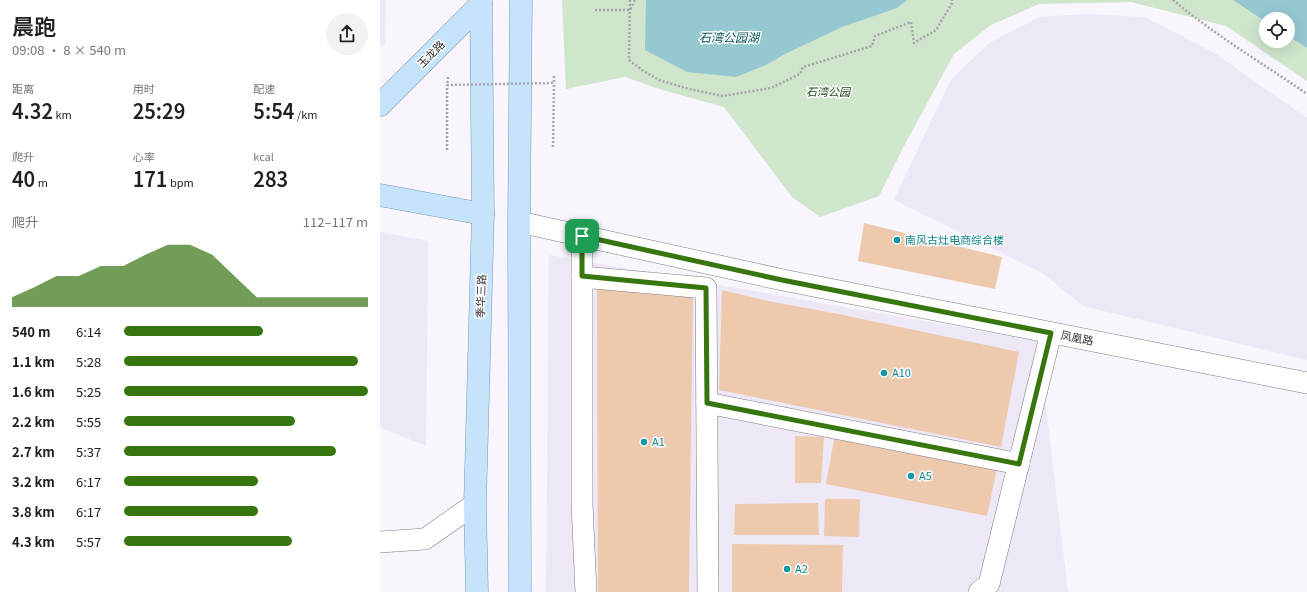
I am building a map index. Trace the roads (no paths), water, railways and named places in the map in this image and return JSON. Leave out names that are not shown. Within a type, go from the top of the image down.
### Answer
[{"type":"main road","points":[[520,592],[519,222],[521,0]]},
{"type":"main road","name":"玉龙路","points":[[381,101],[481,2]]},
{"type":"main road","name":"季华三路","points":[[478,592],[475,504],[483,214],[481,2]]},
{"type":"main road","points":[[380,195],[483,214]]},
{"type":"street","name":"凤凰路","points":[[519,222],[782,280],[1307,384]]},
{"type":"street","points":[[582,236],[582,504],[586,592]]},
{"type":"street","points":[[582,276],[706,288],[708,592]]},
{"type":"street","points":[[979,592],[989,584],[1051,333]]},
{"type":"street","points":[[707,403],[1019,464]]},
{"type":"street","points":[[380,542],[425,539],[475,504]]},
{"type":"water","name":"石湾公园湖","points":[[646,0],[907,0],[897,8],[842,27],[785,54],[766,65],[736,77],[687,72],[645,50]]},
{"type":"water","points":[[1233,0],[1307,0],[1307,48],[1295,40],[1295,12],[1259,12],[1259,17]]},
{"type":"place","name":"南风古灶电商综合楼","points":[[897,240]]},
{"type":"place","name":"A10","points":[[884,373]]},
{"type":"place","name":"A1","points":[[644,442]]},
{"type":"place","name":"A5","points":[[911,476]]},
{"type":"place","name":"A2","points":[[787,569]]},
{"type":"park label","name":"石湾公园","points":[[828,92]]}]
